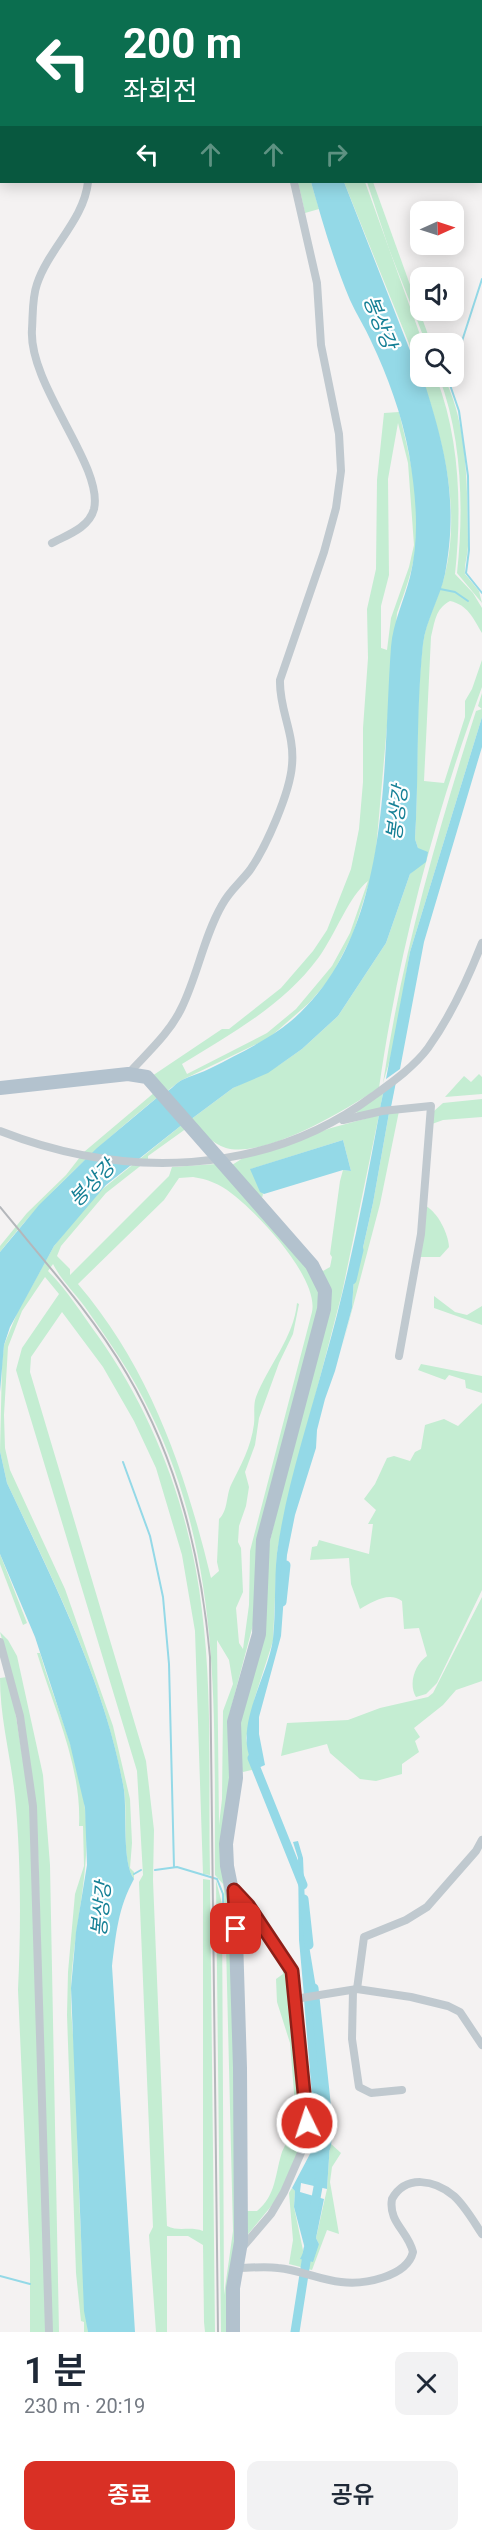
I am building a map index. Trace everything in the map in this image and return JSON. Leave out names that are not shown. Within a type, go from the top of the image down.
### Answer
[{"type":"main road","points":[[0,1088],[128,1074],[142,1075],[152,1081],[312,1265],[325,1292],[324,1309],[264,1540],[259,1634],[234,1722],[236,1778],[226,1844],[227,1866],[234,1890],[240,2068],[240,2250],[231,2313],[233,2332]]},
{"type":"street","points":[[52,543],[81,528],[94,509],[94,498],[88,471],[65,429],[34,358],[31,334],[34,298],[37,283],[77,214],[88,183]]},
{"type":"street","points":[[128,1074],[171,1027],[182,1006],[220,907],[230,890],[250,870],[283,803],[292,766],[293,738],[279,695],[280,680],[324,552],[336,508],[341,471],[339,434],[321,345],[317,283],[294,183]]},
{"type":"street","points":[[337,1121],[381,1090],[428,1048],[453,1005],[482,943]]},
{"type":"street","points":[[0,1131],[38,1145],[82,1156],[142,1163],[220,1161],[276,1145],[337,1121],[382,1111],[431,1106],[421,1234],[399,1356]]},
{"type":"street","points":[[0,1642],[20,1716],[33,1806],[49,2332]]},
{"type":"street","points":[[402,2090],[371,2092],[359,2087],[352,2039],[355,1990],[364,1936],[396,1925],[427,1907],[476,1851],[482,1840]]},
{"type":"street","points":[[234,1890],[289,1963],[298,1999],[307,2111],[307,2135],[302,2153],[277,2206],[240,2250]]},
{"type":"street","points":[[298,1999],[355,1990],[394,1993],[448,2006],[460,2012],[482,2045]]},
{"type":"street","points":[[237,2268],[278,2267],[342,2283],[361,2282],[394,2272],[408,2262],[413,2252],[408,2239],[394,2220],[392,2199],[402,2186],[412,2182],[428,2183],[454,2196],[482,2235]]},
{"type":"green space","points":[[298,183],[311,183],[319,209],[305,213]]},
{"type":"green space","points":[[344,183],[365,183],[410,307],[410,321],[415,321],[419,333],[410,333],[410,346]]},
{"type":"green space","points":[[367,183],[373,183],[410,285],[410,302],[389,249]]},
{"type":"green space","points":[[417,321],[423,321],[427,333],[422,333]]},
{"type":"green space","points":[[425,387],[439,387],[450,424],[458,499],[455,574],[473,593],[482,608],[482,633],[469,613],[456,603],[450,601],[445,604],[436,616],[431,637],[424,781],[444,783],[465,717],[465,701],[472,689],[482,660],[482,687],[449,784],[420,885],[396,987],[379,1088],[327,1119],[283,1139],[262,1146],[242,1149],[226,1148],[211,1140],[190,1120],[233,1088],[279,1065],[302,1049],[338,1016],[386,943],[410,874],[416,868],[418,716],[423,643],[444,578],[451,526],[448,476],[437,426]]},
{"type":"green space","points":[[442,387],[448,387],[452,397],[458,417],[465,460],[468,546],[465,574],[479,591],[482,603],[457,573],[460,524],[459,474],[457,449]]},
{"type":"green space","points":[[399,412],[414,479],[417,530],[413,564],[397,613],[376,850],[371,877],[353,934],[330,979],[309,1003],[269,1038],[180,1081],[166,1092],[152,1076],[222,1029],[229,1029],[281,988],[313,951],[327,930],[351,869],[359,829],[363,782],[363,728],[368,658],[367,609],[376,569],[377,480],[384,413]],"holes":[[[398,423],[408,463],[414,545],[409,567],[391,618],[387,650],[381,648],[381,606],[389,575],[388,479]],[[368,881],[350,933],[332,966],[296,1009],[267,1033],[187,1074],[182,1064],[256,1017],[305,974],[325,948],[348,906]]]},
{"type":"green space","points":[[482,693],[482,709],[478,706]]},
{"type":"green space","points":[[482,709],[482,717],[410,952],[394,1046],[383,1083],[400,988],[422,895],[476,711]]},
{"type":"green space","points":[[479,1074],[482,1077],[482,1094],[445,1097],[464,1076],[471,1082]]},
{"type":"green space","points":[[384,1089],[380,1108],[358,1114],[356,1112]]},
{"type":"green space","points":[[155,1092],[159,1096],[75,1170],[36,1209],[0,1252],[0,1246],[27,1213],[66,1175],[84,1152]]},
{"type":"green space","points":[[482,1099],[482,1117],[443,1120],[432,1124],[434,1111],[443,1103]]},
{"type":"green space","points":[[399,1111],[380,1204],[342,1348],[352,1308],[355,1262],[362,1252],[389,1113]]},
{"type":"green space","points":[[379,1115],[342,1293],[284,1516],[277,1553],[273,1641],[255,1697],[246,1738],[250,1759],[256,1769],[243,1772],[239,1767],[238,1739],[264,1566],[329,1292],[232,1165],[243,1158],[331,1128]],"holes":[[[343,1140],[351,1171],[343,1170],[330,1254],[332,1257],[330,1267],[323,1271],[262,1198],[263,1194],[251,1169]]]},
{"type":"green space","points":[[183,1124],[187,1128],[148,1156],[148,1160],[106,1193],[61,1246],[57,1256],[70,1269],[70,1275],[169,1176],[172,1167],[216,1164],[312,1271],[319,1290],[317,1312],[256,1556],[254,1621],[229,1716],[237,2216],[229,2332],[221,2332],[216,1880],[222,1904],[224,2295],[233,2231],[226,1944],[229,1942],[226,1940],[223,1884],[215,1875],[213,1697],[210,1639],[202,1581],[191,1524],[174,1468],[150,1412],[136,1384],[111,1345],[53,1264],[48,1271],[62,1286],[98,1336],[137,1399],[153,1432],[179,1502],[197,1574],[208,1677],[210,1875],[203,1874],[195,1631],[182,1555],[156,1468],[134,1421],[103,1367],[62,1312],[31,1357],[30,1372],[146,1761],[154,1830],[153,1880],[167,2226],[203,2231],[203,1879],[210,1880],[215,2332],[205,2332],[203,2245],[188,2236],[167,2236],[167,2332],[156,2332],[149,2235],[153,2227],[139,1882],[143,1875],[137,1771],[16,1370],[22,1348],[59,1294],[45,1277],[22,1311],[8,1347],[4,1415],[5,1448],[10,1470],[65,1589],[113,1726],[130,1799],[132,1843],[130,1868],[134,1872],[134,1879],[130,1871],[126,1849],[124,1790],[104,1710],[76,1632],[7,1483],[0,1451],[4,1345],[18,1311],[54,1246],[94,1196]],"holes":[[[193,1177],[222,1187],[256,1215],[297,1265],[312,1298],[312,1312],[250,1551],[249,1605],[243,1649],[239,1643],[236,1608],[243,1592],[241,1548],[238,1542],[239,1526],[246,1506],[249,1487],[245,1472],[255,1445],[259,1418],[279,1363],[293,1334],[299,1304],[297,1303],[286,1340],[256,1397],[251,1440],[231,1485],[224,1512],[219,1519],[217,1562],[219,1571],[211,1578],[190,1499],[162,1423],[126,1351],[104,1317],[78,1284],[164,1200],[179,1178]],[[217,1640],[229,1660],[233,1684],[223,1711],[222,1799],[219,1825]]]},
{"type":"green space","points":[[426,1206],[438,1218],[447,1236],[449,1247],[440,1257],[420,1257]]},
{"type":"green space","points":[[434,1296],[455,1312],[467,1315],[482,1306],[482,1325],[434,1308]]},
{"type":"green space","points":[[421,1364],[482,1376],[482,1393],[466,1388],[465,1380],[449,1375],[445,1380],[418,1370]]},
{"type":"green space","points":[[482,1403],[482,1590],[437,1683],[426,1694],[416,1697],[413,1686],[414,1675],[419,1664],[427,1656],[419,1628],[404,1629],[402,1601],[386,1597],[360,1609],[351,1584],[349,1558],[310,1560],[312,1547],[317,1546],[319,1540],[369,1554],[373,1524],[368,1524],[376,1510],[364,1499],[375,1484],[387,1458],[394,1456],[410,1461],[415,1452],[421,1449],[425,1425],[444,1419],[458,1426]]},
{"type":"green space","points":[[0,1554],[27,1623],[23,1625],[0,1564]]},
{"type":"green space","points":[[482,1597],[482,1681],[456,1690],[443,1705],[414,1728],[420,1737],[415,1741],[419,1752],[402,1764],[402,1774],[376,1781],[360,1779],[330,1753],[327,1744],[281,1756],[287,1723],[348,1720],[380,1708],[428,1697],[433,1693]]},
{"type":"green space","points":[[0,1632],[8,1640],[17,1656],[43,1775],[50,1865],[59,2332],[51,2332],[38,1851],[24,1721]]},
{"type":"green space","points":[[37,1653],[40,1653],[78,1769],[85,1809],[86,1854],[72,1966],[71,2001],[76,2072],[81,2239],[88,2332],[84,2332],[84,2322],[81,2321],[76,2273],[67,2015],[68,1972],[75,1894],[84,1866],[83,1826],[79,1826],[79,1804],[72,1760]]},
{"type":"green space","points":[[7,1677],[12,1692],[31,1809],[46,2332],[30,2332],[30,2259],[18,1990],[20,1918],[18,1844],[15,1797],[0,1693],[0,1678]]},
{"type":"green space","points":[[240,1902],[245,1909],[240,1915]]},
{"type":"green space","points":[[241,1951],[246,2211],[257,2211],[268,2199],[282,2152],[296,2117],[290,2043],[277,2002],[276,1979],[283,1974],[282,1959],[290,1975],[305,2135],[282,2193],[245,2238]]},
{"type":"green space","points":[[330,2143],[341,2153],[332,2167],[330,2182],[339,2234],[327,2230],[312,2270],[289,2264],[293,2240],[289,2193],[292,2188],[295,2191],[294,2207],[304,2255],[319,2244],[316,2238],[327,2189]]},
{"type":"water","name":"봉상강","points":[[311,183],[344,183],[410,350],[410,387],[426,387],[448,474],[451,522],[449,547],[443,583],[423,644],[419,693],[415,839],[418,848],[428,852],[426,862],[410,874],[386,943],[338,1016],[302,1049],[268,1073],[233,1088],[190,1120],[166,1092],[182,1080],[208,1070],[273,1034],[291,1021],[324,985],[348,943],[365,897],[376,848],[386,745],[392,638],[413,562],[416,531],[415,500],[409,454],[394,396],[369,336],[344,286]]},
{"type":"water","points":[[482,717],[482,747],[424,942],[400,1069],[386,1079],[410,952]]},
{"type":"water","points":[[396,1082],[391,1107],[380,1108],[384,1089]]},
{"type":"water","name":"봉상강","points":[[159,1096],[183,1124],[106,1185],[54,1246],[10,1327],[4,1345],[0,1392],[0,1252],[39,1205],[97,1148]]},
{"type":"water","points":[[389,1113],[362,1252],[355,1262],[352,1308],[317,1430],[316,1448],[295,1515],[287,1555],[281,1636],[259,1717],[259,1734],[265,1765],[256,1769],[249,1755],[248,1722],[273,1639],[277,1553],[281,1528],[298,1455],[341,1299],[379,1115]]},
{"type":"water","points":[[343,1140],[351,1171],[343,1170],[264,1194],[260,1192],[250,1169]]},
{"type":"water","name":"봉상강","points":[[0,1451],[7,1483],[59,1594],[91,1672],[116,1750],[124,1790],[126,1850],[130,1872],[134,1879],[121,1911],[112,1966],[135,2332],[88,2332],[84,2311],[71,1988],[76,1932],[87,1865],[85,1808],[70,1744],[35,1637],[0,1554]]},
{"type":"water","points":[[298,1841],[303,1858],[306,1927],[317,1994],[304,1996],[299,1940],[298,1858],[293,1842]]},
{"type":"water","points":[[314,1999],[327,2140],[330,2143],[327,2189],[301,2183],[300,2192],[324,2199],[316,2238],[319,2244],[313,2262],[300,2259],[305,2249],[294,2207],[295,2191],[292,2188],[311,2152],[315,2131],[304,2000]]},
{"type":"waterway","points":[[464,335],[482,279]]},
{"type":"waterway","points":[[451,387],[459,411],[468,476],[469,550],[466,573],[482,593]]},
{"type":"waterway","points":[[440,589],[455,592],[468,601]]},
{"type":"waterway","points":[[352,1280],[359,1250]]},
{"type":"waterway","points":[[123,1462],[150,1536],[163,1597],[169,1664],[174,1867]]},
{"type":"waterway","points":[[282,1602],[286,1565]]},
{"type":"waterway","points":[[252,1758],[303,1885]]},
{"type":"waterway","points":[[155,1870],[177,1867],[217,1879],[223,1894],[224,1941],[228,1942]]},
{"type":"waterway","points":[[134,1874],[141,1870]]},
{"type":"waterway","points":[[304,1899],[309,1945]]},
{"type":"waterway","points":[[314,1988],[329,2130],[326,2147]]},
{"type":"waterway","points":[[314,2209],[320,2176]]},
{"type":"waterway","points":[[295,2332],[308,2249]]},
{"type":"waterway","points":[[0,2276],[30,2284]]},
{"type":"railway","points":[[0,1207],[99,1330],[127,1374],[160,1441],[173,1475],[193,1546],[210,1657],[218,2332]]},
{"type":"route","points":[[236,1929],[234,1890],[248,1905],[289,1963],[292,1971],[307,2123]]}]
